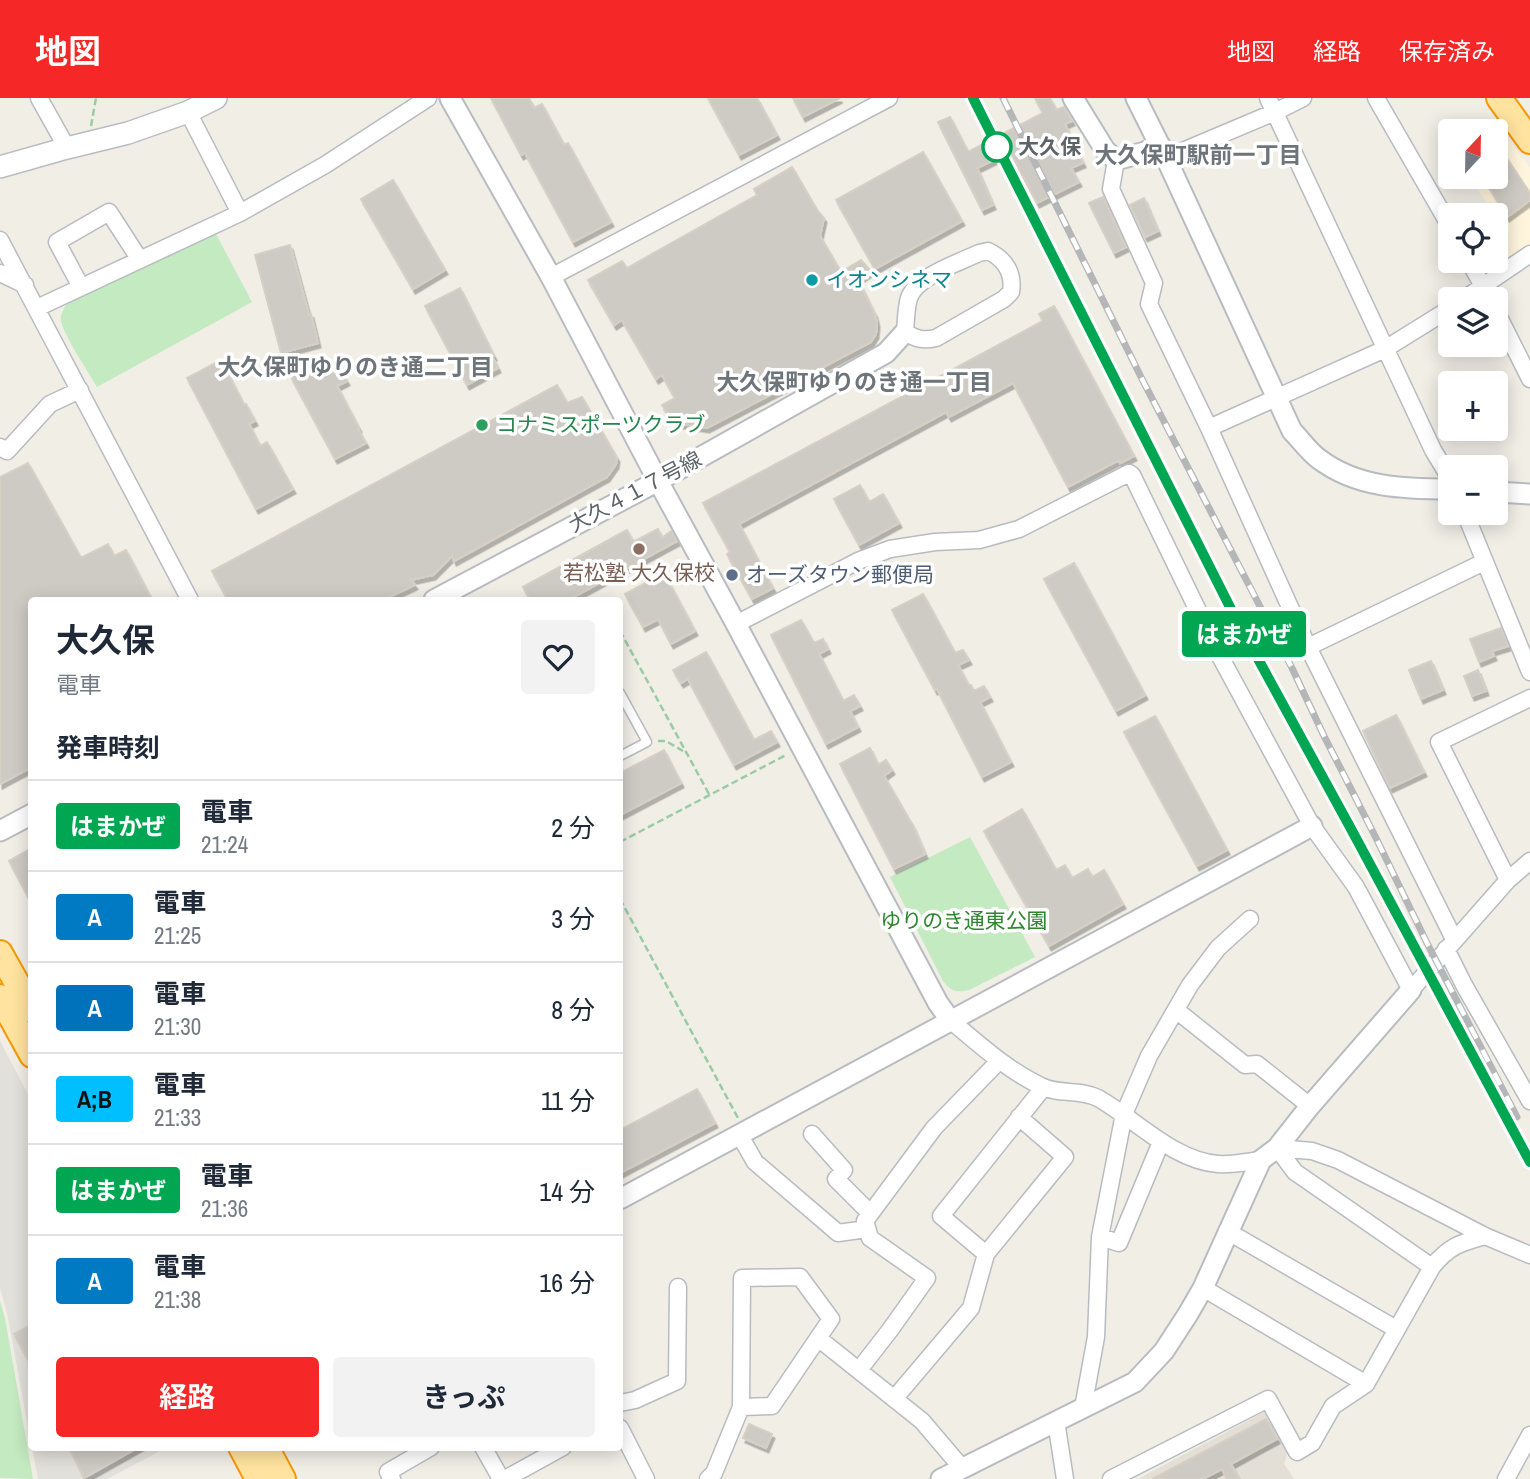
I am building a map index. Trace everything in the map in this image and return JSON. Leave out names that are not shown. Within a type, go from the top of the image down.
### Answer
[{"type":"highway","points":[[1499,98],[1530,141]]},
{"type":"highway","points":[[0,953],[28,1003]]},
{"type":"highway","points":[[0,997],[28,1048]]},
{"type":"highway","points":[[243,1451],[258,1479]]},
{"type":"highway","points":[[268,1451],[283,1479]]},
{"type":"main road","points":[[0,167],[128,134],[188,112],[216,98]]},
{"type":"street","points":[[39,98],[67,148]]},
{"type":"street","points":[[37,308],[240,213],[325,165],[428,98]]},
{"type":"street","points":[[450,98],[551,277],[938,1003],[950,1020],[999,1061],[1043,1088],[1094,1096],[1124,1114],[1161,1142],[1196,1159],[1216,1164],[1261,1160]]},
{"type":"street","points":[[551,277],[889,98]]},
{"type":"street","points":[[1073,98],[1105,150],[1116,160]]},
{"type":"street","points":[[1136,98],[1292,431],[1318,458],[1345,474],[1378,485],[1438,489]]},
{"type":"street","points":[[1116,160],[1144,152],[1163,152],[1272,105],[1303,98]]},
{"type":"street","points":[[1377,98],[1438,205]]},
{"type":"street","points":[[1272,105],[1438,458]]},
{"type":"street","points":[[188,112],[240,213]]},
{"type":"street","points":[[1116,160],[1111,189],[1154,283],[1149,304],[1450,944],[1464,985],[1530,1101]]},
{"type":"street","points":[[82,287],[57,242],[109,212],[140,260]]},
{"type":"street","points":[[0,240],[188,597]]},
{"type":"street","points":[[988,251],[998,256],[1012,276],[1011,292],[1004,299],[936,338],[925,341],[905,332],[909,298],[923,279],[988,251]]},
{"type":"street","points":[[1494,287],[1530,254]]},
{"type":"street","points":[[0,274],[24,285]]},
{"type":"street","points":[[1209,428],[1385,349],[1438,316]]},
{"type":"street","name":"大久４１７号線","points":[[440,597],[658,481],[886,353],[905,332]]},
{"type":"street","points":[[1508,335],[1530,379]]},
{"type":"street","points":[[0,447],[7,451],[50,404],[80,390]]},
{"type":"street","points":[[736,624],[858,561],[890,548],[979,540],[1019,529],[1129,473],[1221,658],[1312,826],[1356,887],[1411,990]]},
{"type":"street","points":[[1508,493],[1530,494]]},
{"type":"street","points":[[1470,525],[1530,672]]},
{"type":"street","points":[[1308,647],[1484,562]]},
{"type":"street","points":[[1508,880],[1439,742],[1530,698]]},
{"type":"street","points":[[0,831],[28,816]]},
{"type":"street","points":[[623,1197],[1312,826]]},
{"type":"street","points":[[941,1479],[1135,1382],[1164,1351],[1188,1314],[1261,1160],[1277,1148],[1450,944],[1508,880],[1530,862]]},
{"type":"street","points":[[1083,1408],[1097,1337],[1100,1237],[1124,1114],[1149,1056],[1190,985],[1218,948],[1250,919]]},
{"type":"street","points":[[1176,1010],[1245,1065],[1257,1065],[1310,1106]]},
{"type":"street","points":[[742,1133],[755,1162],[838,1233],[869,1221],[934,1128],[999,1061]]},
{"type":"street","points":[[986,1254],[941,1216],[1043,1088]]},
{"type":"street","points":[[894,1399],[971,1308],[986,1254],[1065,1157],[1019,1117]]},
{"type":"street","points":[[812,1134],[844,1170],[835,1179],[869,1221],[870,1238],[926,1278],[891,1330],[859,1370]]},
{"type":"street","points":[[1100,1237],[1119,1243],[1161,1142]]},
{"type":"street","points":[[1277,1148],[1312,1151],[1338,1160],[1485,1236],[1530,1255]]},
{"type":"street","points":[[1277,1148],[1295,1172],[1432,1268]]},
{"type":"street","points":[[1227,1231],[1396,1329]]},
{"type":"street","points":[[1111,1479],[1268,1399],[1297,1452],[1312,1443],[1333,1406],[1366,1384],[1441,1256],[1457,1244],[1485,1236]]},
{"type":"street","points":[[708,1479],[714,1473],[741,1407],[742,1278],[800,1277],[831,1319],[772,1406],[741,1407]]},
{"type":"street","points":[[623,1402],[635,1400],[677,1381],[678,1287]]},
{"type":"street","points":[[1203,1287],[1366,1384]]},
{"type":"street","points":[[818,1338],[922,1421],[962,1468]]},
{"type":"street","points":[[1056,1421],[1065,1479]]},
{"type":"street","points":[[623,1435],[641,1477]]},
{"type":"street","points":[[1506,1479],[1530,1435]]},
{"type":"street","points":[[392,1479],[388,1472],[423,1451]]},
{"type":"street","points":[[486,1451],[503,1479],[556,1451]]},
{"type":"lane","points":[[623,698],[647,742],[623,754]]},
{"type":"path","points":[[88,143],[96,98]]},
{"type":"path","points":[[623,636],[709,794]]},
{"type":"path","points":[[623,840],[801,747]]},
{"type":"path","points":[[623,905],[742,1133]]},
{"type":"shaded area","points":[[1508,138],[1530,168],[1530,247],[1508,262],[1508,203],[1486,203],[1478,189],[1508,189]]},
{"type":"shaded area","points":[[0,1041],[28,1094],[28,1427],[0,1288]]},
{"type":"shaded area","points":[[1264,1412],[1272,1415],[1289,1448],[1284,1464],[1294,1479],[1138,1479]]},
{"type":"shaded area","points":[[33,1451],[160,1451],[107,1479],[38,1479]]},
{"type":"green space","points":[[216,234],[252,302],[97,387],[71,344],[61,321],[63,310],[70,300]]},
{"type":"green space","name":"ゆりのき通東公園","points":[[970,837],[1035,957],[969,990],[957,991],[943,981],[890,877]]},
{"type":"green space","points":[[0,1301],[33,1479],[0,1478]]},
{"type":"building","points":[[491,98],[529,98],[534,108],[542,104],[564,145],[568,143],[611,222],[573,242],[525,153],[521,155]]},
{"type":"building","points":[[708,98],[757,98],[777,135],[739,155]]},
{"type":"building","points":[[793,98],[840,98],[803,117]]},
{"type":"building","points":[[1035,98],[1050,98],[1056,110],[1064,107],[1072,121],[1065,124],[1083,163],[1071,168],[1079,182],[1037,203],[1010,152],[977,168],[993,205],[982,210],[938,122],[950,117],[968,152],[1043,113]]},
{"type":"building","points":[[923,152],[962,221],[875,269],[836,200]]},
{"type":"building","points":[[1508,160],[1530,193],[1530,200],[1508,216],[1508,203],[1499,203],[1490,189],[1508,189]]},
{"type":"building","points":[[792,167],[824,218],[820,236],[841,272],[861,260],[871,271],[858,280],[875,314],[876,334],[871,342],[707,428],[674,423],[662,405],[675,398],[662,375],[656,379],[622,320],[614,325],[588,280],[622,261],[627,268],[757,195],[754,189]]},
{"type":"building","points":[[393,180],[445,270],[413,289],[361,199]]},
{"type":"building","points":[[1103,197],[1126,247],[1114,253],[1089,203]]},
{"type":"building","points":[[1144,198],[1158,231],[1145,237],[1130,205]]},
{"type":"building","points":[[290,245],[318,343],[281,353],[255,255]]},
{"type":"building","points":[[460,288],[498,368],[467,385],[425,306]]},
{"type":"building","points":[[1054,306],[1134,456],[1120,463],[1119,460],[1068,487],[1013,383],[949,417],[946,412],[739,524],[773,588],[752,599],[703,503],[1043,321],[1039,314]]},
{"type":"building","points":[[324,359],[332,374],[340,369],[347,381],[337,386],[366,443],[335,459],[291,377]]},
{"type":"building","points":[[221,360],[255,421],[249,424],[260,446],[267,442],[293,489],[256,509],[187,378]]},
{"type":"building","points":[[557,385],[567,403],[582,397],[617,458],[607,477],[454,561],[452,556],[433,575],[411,580],[415,585],[389,597],[226,597],[212,571]]},
{"type":"building","points":[[28,463],[81,558],[108,544],[114,556],[126,550],[150,597],[28,597],[28,769],[0,784],[0,477]]},
{"type":"building","points":[[860,485],[869,502],[883,494],[899,523],[859,545],[834,499]]},
{"type":"building","points":[[658,529],[662,538],[671,531],[677,541],[574,597],[528,597],[523,587],[627,530],[633,542]]},
{"type":"building","points":[[1074,563],[1145,695],[1116,711],[1044,579]]},
{"type":"building","points":[[664,573],[695,631],[671,644],[658,619],[643,627],[625,594]]},
{"type":"building","points":[[923,594],[955,653],[963,650],[969,660],[958,665],[969,686],[971,685],[974,691],[984,686],[990,697],[980,702],[1011,762],[982,777],[937,689],[935,690],[892,610]]},
{"type":"building","points":[[801,620],[814,643],[823,639],[828,649],[819,654],[843,701],[854,695],[860,706],[850,711],[858,727],[826,744],[771,635]]},
{"type":"building","points":[[1501,628],[1508,646],[1492,651],[1494,656],[1479,662],[1470,639]]},
{"type":"building","points":[[706,652],[754,740],[771,731],[777,742],[734,765],[688,679],[681,683],[673,670]]},
{"type":"building","points":[[1431,661],[1443,690],[1421,699],[1409,670]]},
{"type":"building","points":[[1478,670],[1486,691],[1472,696],[1464,676]]},
{"type":"building","points":[[1396,715],[1424,772],[1390,788],[1363,731]]},
{"type":"building","points":[[1155,716],[1227,850],[1197,866],[1124,732]]},
{"type":"building","points":[[870,748],[878,765],[886,760],[892,770],[884,776],[913,826],[925,854],[894,869],[840,764]]},
{"type":"building","points":[[664,750],[681,783],[623,813],[623,771]]},
{"type":"building","points":[[1022,809],[1056,870],[1065,865],[1072,878],[1088,869],[1092,877],[1104,870],[1123,904],[1049,946],[984,831]]},
{"type":"building","points":[[28,850],[28,897],[9,861]]},
{"type":"building","points":[[697,1089],[715,1123],[623,1171],[623,1128]]},
{"type":"building","points":[[28,1326],[28,1359],[14,1334]]},
{"type":"building","points":[[1266,1419],[1277,1439],[1231,1464],[1239,1479],[1227,1479],[1222,1469],[1203,1479],[1152,1479]]},
{"type":"building","points":[[749,1424],[772,1434],[766,1448],[743,1438]]},
{"type":"building","points":[[71,1451],[132,1451],[84,1478]]},
{"type":"railway","points":[[973,98],[1234,615],[1530,1162]]},
{"type":"railway","points":[[1003,98],[1143,381],[1292,668],[1427,943],[1517,1117]]},
{"type":"train","name":"はまかぜ","points":[[973,98],[1234,615],[1530,1162]]},
{"type":"place","name":"大久保","points":[[997,147]]},
{"type":"place","name":"イオンシネマ","points":[[812,280]]},
{"type":"place","name":"コナミスポーツクラブ","points":[[482,425]]},
{"type":"place","name":"若松塾 大久保校","points":[[639,549]]},
{"type":"place","name":"オーズタウン郵便局","points":[[732,575]]},
{"type":"district","name":"大久保町駅前一丁目","points":[[1198,155]]},
{"type":"district","name":"大久保町ゆりのき通二丁目","points":[[355,367]]},
{"type":"district","name":"大久保町ゆりのき通一丁目","points":[[854,382]]}]
